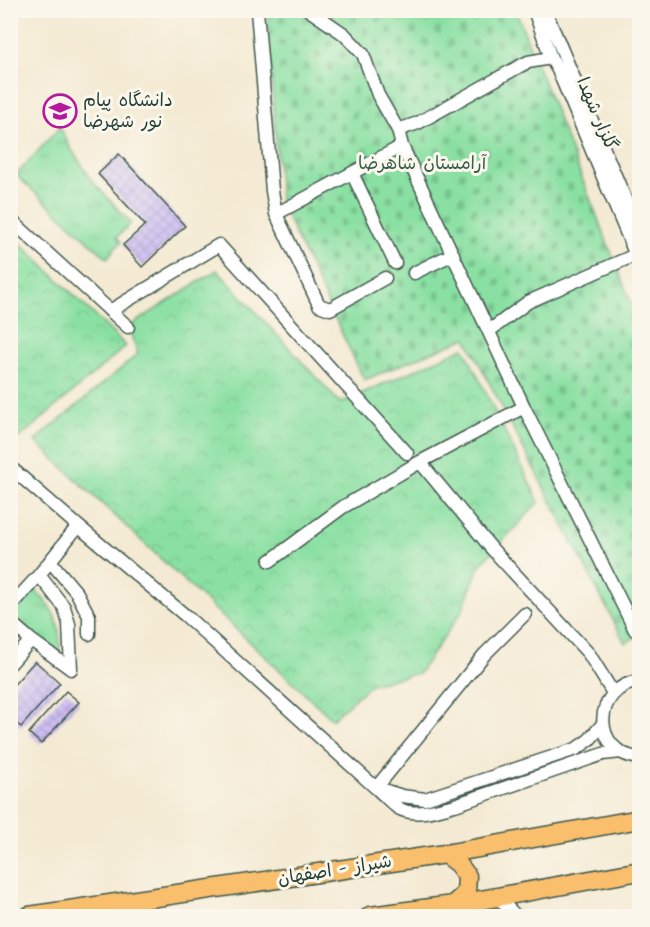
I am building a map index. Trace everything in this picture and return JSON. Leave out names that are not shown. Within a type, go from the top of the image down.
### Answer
[{"type":"highway","name":"شیراز - اصفهان","points":[[29,916],[445,854],[639,819]]},
{"type":"highway","points":[[445,854],[458,864],[467,876],[466,893],[453,905]]},
{"type":"highway","points":[[370,916],[453,905],[639,871]]},
{"type":"street","points":[[257,10],[272,191],[276,214],[319,305],[330,309],[385,278]]},
{"type":"street","points":[[309,10],[345,34],[363,54],[378,94],[398,130],[402,146],[524,407],[638,634]]},
{"type":"street","name":"گلزار شهدا","points":[[534,10],[551,58],[637,260]]},
{"type":"street","name":"گلزار شهدا","points":[[546,10],[639,234]]},
{"type":"street","points":[[398,130],[418,123],[528,62],[551,58]]},
{"type":"street","points":[[276,214],[402,146]]},
{"type":"street","points":[[352,173],[395,263]]},
{"type":"street","points":[[10,219],[128,327]]},
{"type":"street","points":[[110,311],[219,245],[407,453]]},
{"type":"street","points":[[414,273],[453,254]]},
{"type":"street","points":[[489,331],[528,302],[637,260]]},
{"type":"street","points":[[270,561],[343,507],[420,462],[524,407]]},
{"type":"street","points":[[420,462],[492,549],[589,654],[613,693]]},
{"type":"street","points":[[10,467],[186,616],[398,808],[415,812],[432,811],[603,754],[621,752]]},
{"type":"street","points":[[10,607],[78,526]]},
{"type":"street","points":[[50,561],[77,593],[88,616],[89,634]]},
{"type":"street","points":[[10,622],[71,669],[69,624],[64,607],[39,575]]},
{"type":"street","points":[[376,788],[484,655],[525,614]]},
{"type":"street","points":[[10,664],[31,640]]},
{"type":"street","points":[[639,681],[625,685],[613,693],[603,713],[603,725],[610,742],[628,756],[639,758]]},
{"type":"street","points":[[376,788],[402,796],[425,799],[576,749],[589,740],[603,725]]},
{"type":"street","points":[[497,897],[516,916]]},
{"type":"green space","name":"آرامستان شاهرضا","points":[[267,10],[516,11],[639,323],[639,635],[625,643],[466,338],[364,380],[280,202]]},
{"type":"green space","points":[[60,127],[71,149],[93,182],[131,223],[117,237],[121,242],[107,258],[16,175]]},
{"type":"green space","points":[[11,234],[126,346],[19,438],[10,430]]},
{"type":"green space","points":[[217,270],[340,403],[464,348],[539,502],[479,566],[462,611],[419,673],[371,684],[332,719],[35,441],[138,354],[128,327]]},
{"type":"green space","points":[[35,590],[48,604],[56,619],[60,636],[59,656],[12,616]]},
{"type":"building","points":[[10,136],[18,148],[10,153]]},
{"type":"building","points":[[119,154],[185,226],[142,267],[123,245],[145,225],[98,174]]},
{"type":"building","points":[[35,661],[60,683],[21,727],[10,718],[10,689]]},
{"type":"building","points":[[66,691],[79,702],[41,744],[29,733]]},
{"type":"place","name":"دانشگاه پیام نور شهرضا","points":[[60,111]]}]
